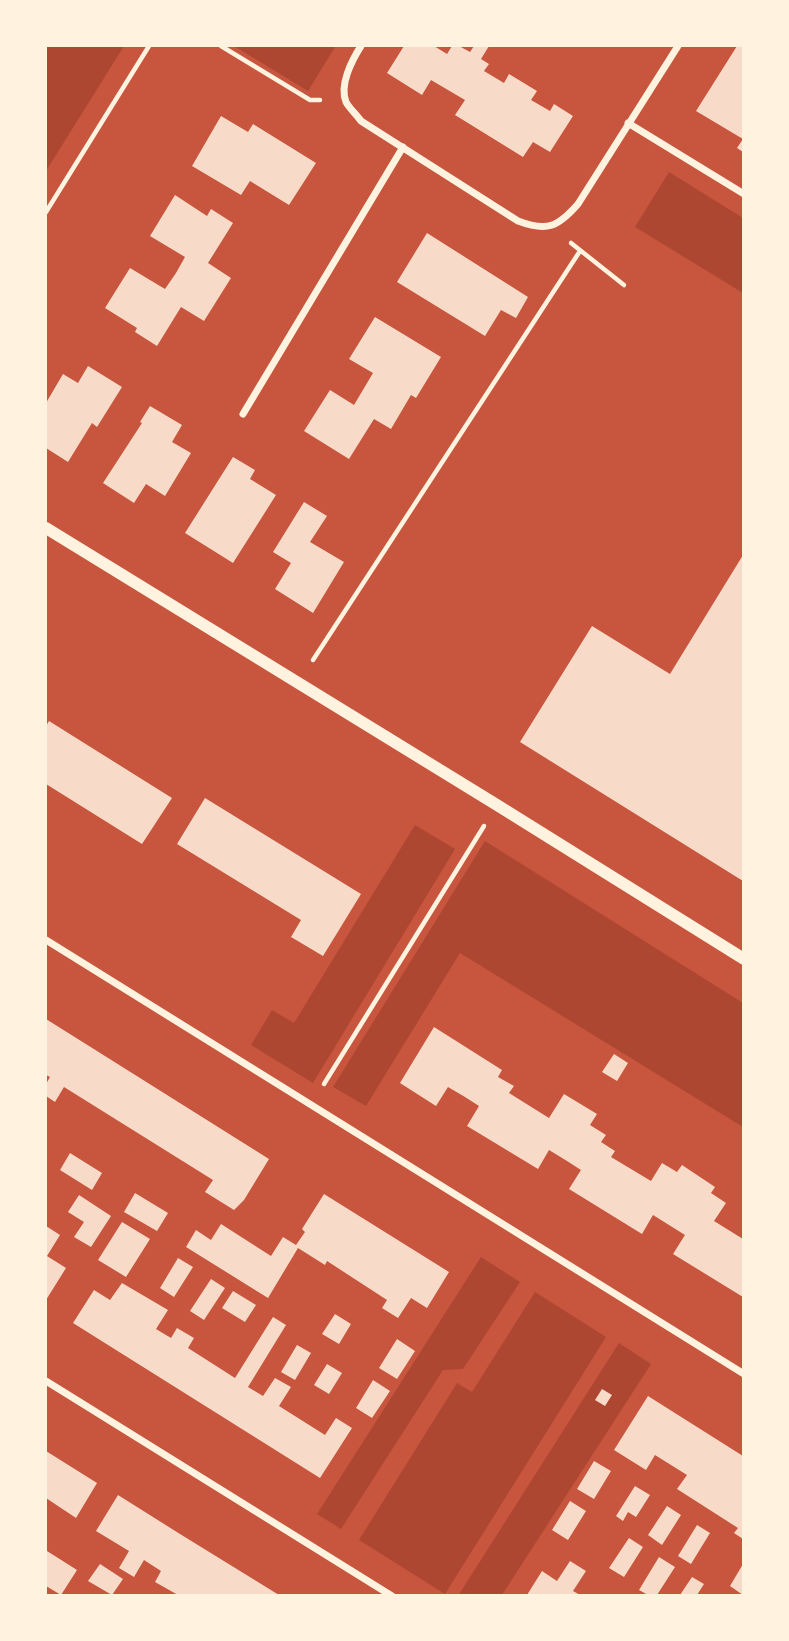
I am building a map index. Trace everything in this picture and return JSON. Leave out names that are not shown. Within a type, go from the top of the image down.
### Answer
[{"type":"street","points":[[361,46],[345,83],[345,100],[361,121],[518,222],[535,228],[551,226],[566,217],[578,204],[678,46]]},
{"type":"street","points":[[628,123],[744,194]]},
{"type":"street","points":[[243,414],[403,147]]},
{"type":"street","points":[[46,528],[744,959]]},
{"type":"street","points":[[46,940],[744,1374]]},
{"type":"street","points":[[46,1381],[392,1595]]},
{"type":"path","points":[[46,212],[149,46]]},
{"type":"path","points":[[221,46],[310,100],[345,100]]},
{"type":"path","points":[[298,683],[580,251],[624,285]]},
{"type":"path","points":[[311,1105],[497,805]]},
{"type":"shaded area","points":[[46,46],[124,46],[46,171]]},
{"type":"shaded area","points":[[234,46],[332,46],[335,47],[308,91]]},
{"type":"shaded area","points":[[669,172],[743,218],[743,293],[635,227]]},
{"type":"shaded area","points":[[415,825],[455,849],[313,1083],[251,1045],[272,1010],[294,1023]]},
{"type":"shaded area","points":[[485,841],[743,1003],[743,1127],[460,953],[366,1106],[333,1087]]},
{"type":"shaded area","points":[[481,1257],[520,1282],[463,1369],[443,1370],[341,1529],[317,1514]]},
{"type":"shaded area","points":[[535,1292],[606,1337],[445,1594],[359,1540],[457,1383],[472,1392]]},
{"type":"shaded area","points":[[619,1343],[651,1364],[502,1595],[458,1596]]},
{"type":"building","points":[[404,46],[434,46],[447,54],[452,46],[459,46],[470,52],[474,46],[489,46],[481,59],[489,64],[484,71],[504,83],[509,74],[537,91],[531,100],[550,111],[554,104],[573,116],[550,152],[533,142],[523,157],[455,115],[465,100],[431,80],[422,95],[387,73]]},
{"type":"building","points":[[737,46],[743,46],[743,139],[696,111]]},
{"type":"building","points":[[221,116],[248,132],[253,124],[316,163],[289,205],[250,181],[241,195],[192,166]]},
{"type":"building","points":[[743,139],[743,152],[737,148]]},
{"type":"building","points":[[175,195],[207,216],[211,209],[233,223],[208,263],[231,278],[204,321],[181,307],[157,346],[135,332],[137,328],[105,308],[130,268],[165,289],[176,273],[185,257],[150,236]]},
{"type":"building","points":[[427,233],[528,297],[516,318],[501,310],[485,336],[397,282]]},
{"type":"building","points":[[375,317],[441,357],[416,398],[411,395],[391,429],[374,419],[349,459],[304,431],[330,390],[354,405],[373,373],[349,359]]},
{"type":"building","points":[[88,366],[122,387],[97,427],[92,423],[68,462],[46,448],[46,403],[63,374],[78,383]]},
{"type":"building","points":[[150,406],[182,425],[172,442],[191,453],[165,496],[146,484],[134,503],[103,483]]},
{"type":"building","points":[[233,457],[255,470],[250,479],[276,495],[233,563],[185,533]]},
{"type":"building","points":[[304,502],[327,516],[310,542],[344,562],[313,613],[275,589],[291,563],[273,552]]},
{"type":"building","points":[[743,555],[743,881],[520,742],[592,626],[670,674]]},
{"type":"building","points":[[49,721],[172,798],[142,844],[46,784],[46,726]]},
{"type":"building","points":[[205,798],[361,894],[323,956],[291,937],[301,920],[177,844]]},
{"type":"building","points":[[46,1019],[269,1159],[244,1200],[234,1210],[205,1192],[213,1180],[64,1087],[55,1102],[46,1096],[46,1084],[50,1077],[46,1075]]},
{"type":"building","points":[[434,1027],[502,1070],[498,1077],[514,1086],[509,1093],[549,1118],[564,1094],[597,1114],[590,1125],[606,1135],[601,1142],[615,1151],[611,1157],[651,1181],[662,1163],[677,1172],[682,1165],[715,1187],[711,1193],[726,1203],[714,1221],[743,1239],[743,1297],[673,1254],[685,1235],[653,1215],[642,1234],[569,1189],[581,1170],[567,1161],[549,1150],[538,1169],[467,1126],[479,1106],[465,1097],[448,1087],[436,1106],[400,1083]]},
{"type":"building","points":[[614,1054],[628,1063],[617,1081],[602,1072]]},
{"type":"building","points":[[70,1153],[102,1173],[92,1190],[60,1170]]},
{"type":"building","points":[[135,1193],[168,1213],[157,1231],[124,1212]]},
{"type":"building","points":[[324,1194],[449,1272],[427,1308],[411,1298],[398,1318],[382,1308],[387,1300],[327,1261],[325,1265],[298,1248],[268,1298],[186,1247],[196,1230],[211,1240],[221,1224],[271,1256],[283,1237],[296,1245],[305,1232],[302,1229]]},
{"type":"building","points":[[79,1195],[111,1216],[91,1247],[74,1237],[84,1222],[68,1212]]},
{"type":"building","points":[[122,1222],[150,1239],[126,1277],[98,1260]]},
{"type":"building","points":[[46,1226],[60,1235],[47,1256],[66,1268],[46,1300]]},
{"type":"building","points":[[178,1258],[193,1267],[174,1297],[160,1288]]},
{"type":"building","points":[[211,1279],[225,1288],[204,1320],[190,1311]]},
{"type":"building","points":[[122,1283],[168,1310],[156,1329],[171,1338],[177,1328],[194,1338],[188,1348],[235,1378],[273,1317],[286,1325],[248,1387],[263,1396],[275,1378],[291,1387],[279,1406],[325,1435],[336,1418],[352,1428],[320,1478],[73,1323],[94,1290],[110,1300]]},
{"type":"building","points":[[233,1291],[256,1305],[245,1322],[222,1308]]},
{"type":"building","points":[[335,1314],[351,1324],[339,1344],[322,1334]]},
{"type":"building","points":[[397,1339],[415,1351],[397,1379],[379,1368]]},
{"type":"building","points":[[297,1345],[311,1353],[295,1380],[281,1372]]},
{"type":"building","points":[[327,1364],[342,1373],[329,1394],[314,1385]]},
{"type":"building","points":[[373,1380],[390,1391],[372,1418],[356,1408]]},
{"type":"building","points":[[602,1389],[612,1395],[605,1406],[595,1400]]},
{"type":"building","points":[[648,1396],[743,1456],[743,1539],[734,1533],[738,1528],[677,1489],[687,1475],[655,1455],[646,1470],[614,1450]]},
{"type":"building","points":[[46,1451],[97,1483],[76,1518],[46,1498]]},
{"type":"building","points":[[594,1461],[611,1471],[594,1499],[577,1489]]},
{"type":"building","points":[[635,1486],[650,1495],[636,1517],[628,1512],[623,1521],[616,1516]]},
{"type":"building","points":[[118,1495],[279,1595],[178,1595],[155,1582],[161,1571],[144,1560],[134,1577],[119,1568],[129,1551],[96,1531]]},
{"type":"building","points":[[570,1501],[586,1511],[568,1540],[552,1530]]},
{"type":"building","points":[[667,1506],[681,1515],[662,1545],[648,1535]]},
{"type":"building","points":[[697,1525],[710,1533],[691,1564],[678,1556]]},
{"type":"building","points":[[629,1538],[643,1547],[624,1577],[609,1568]]},
{"type":"building","points":[[47,1551],[77,1570],[61,1595],[46,1586]]},
{"type":"building","points":[[659,1557],[675,1567],[657,1595],[648,1595],[639,1590]]},
{"type":"building","points":[[570,1561],[586,1571],[573,1591],[580,1595],[527,1595],[542,1571],[557,1581]]},
{"type":"building","points":[[100,1564],[123,1579],[112,1595],[88,1581]]},
{"type":"building","points":[[743,1564],[743,1595],[730,1586]]},
{"type":"building","points":[[692,1577],[704,1584],[697,1595],[680,1595]]}]
